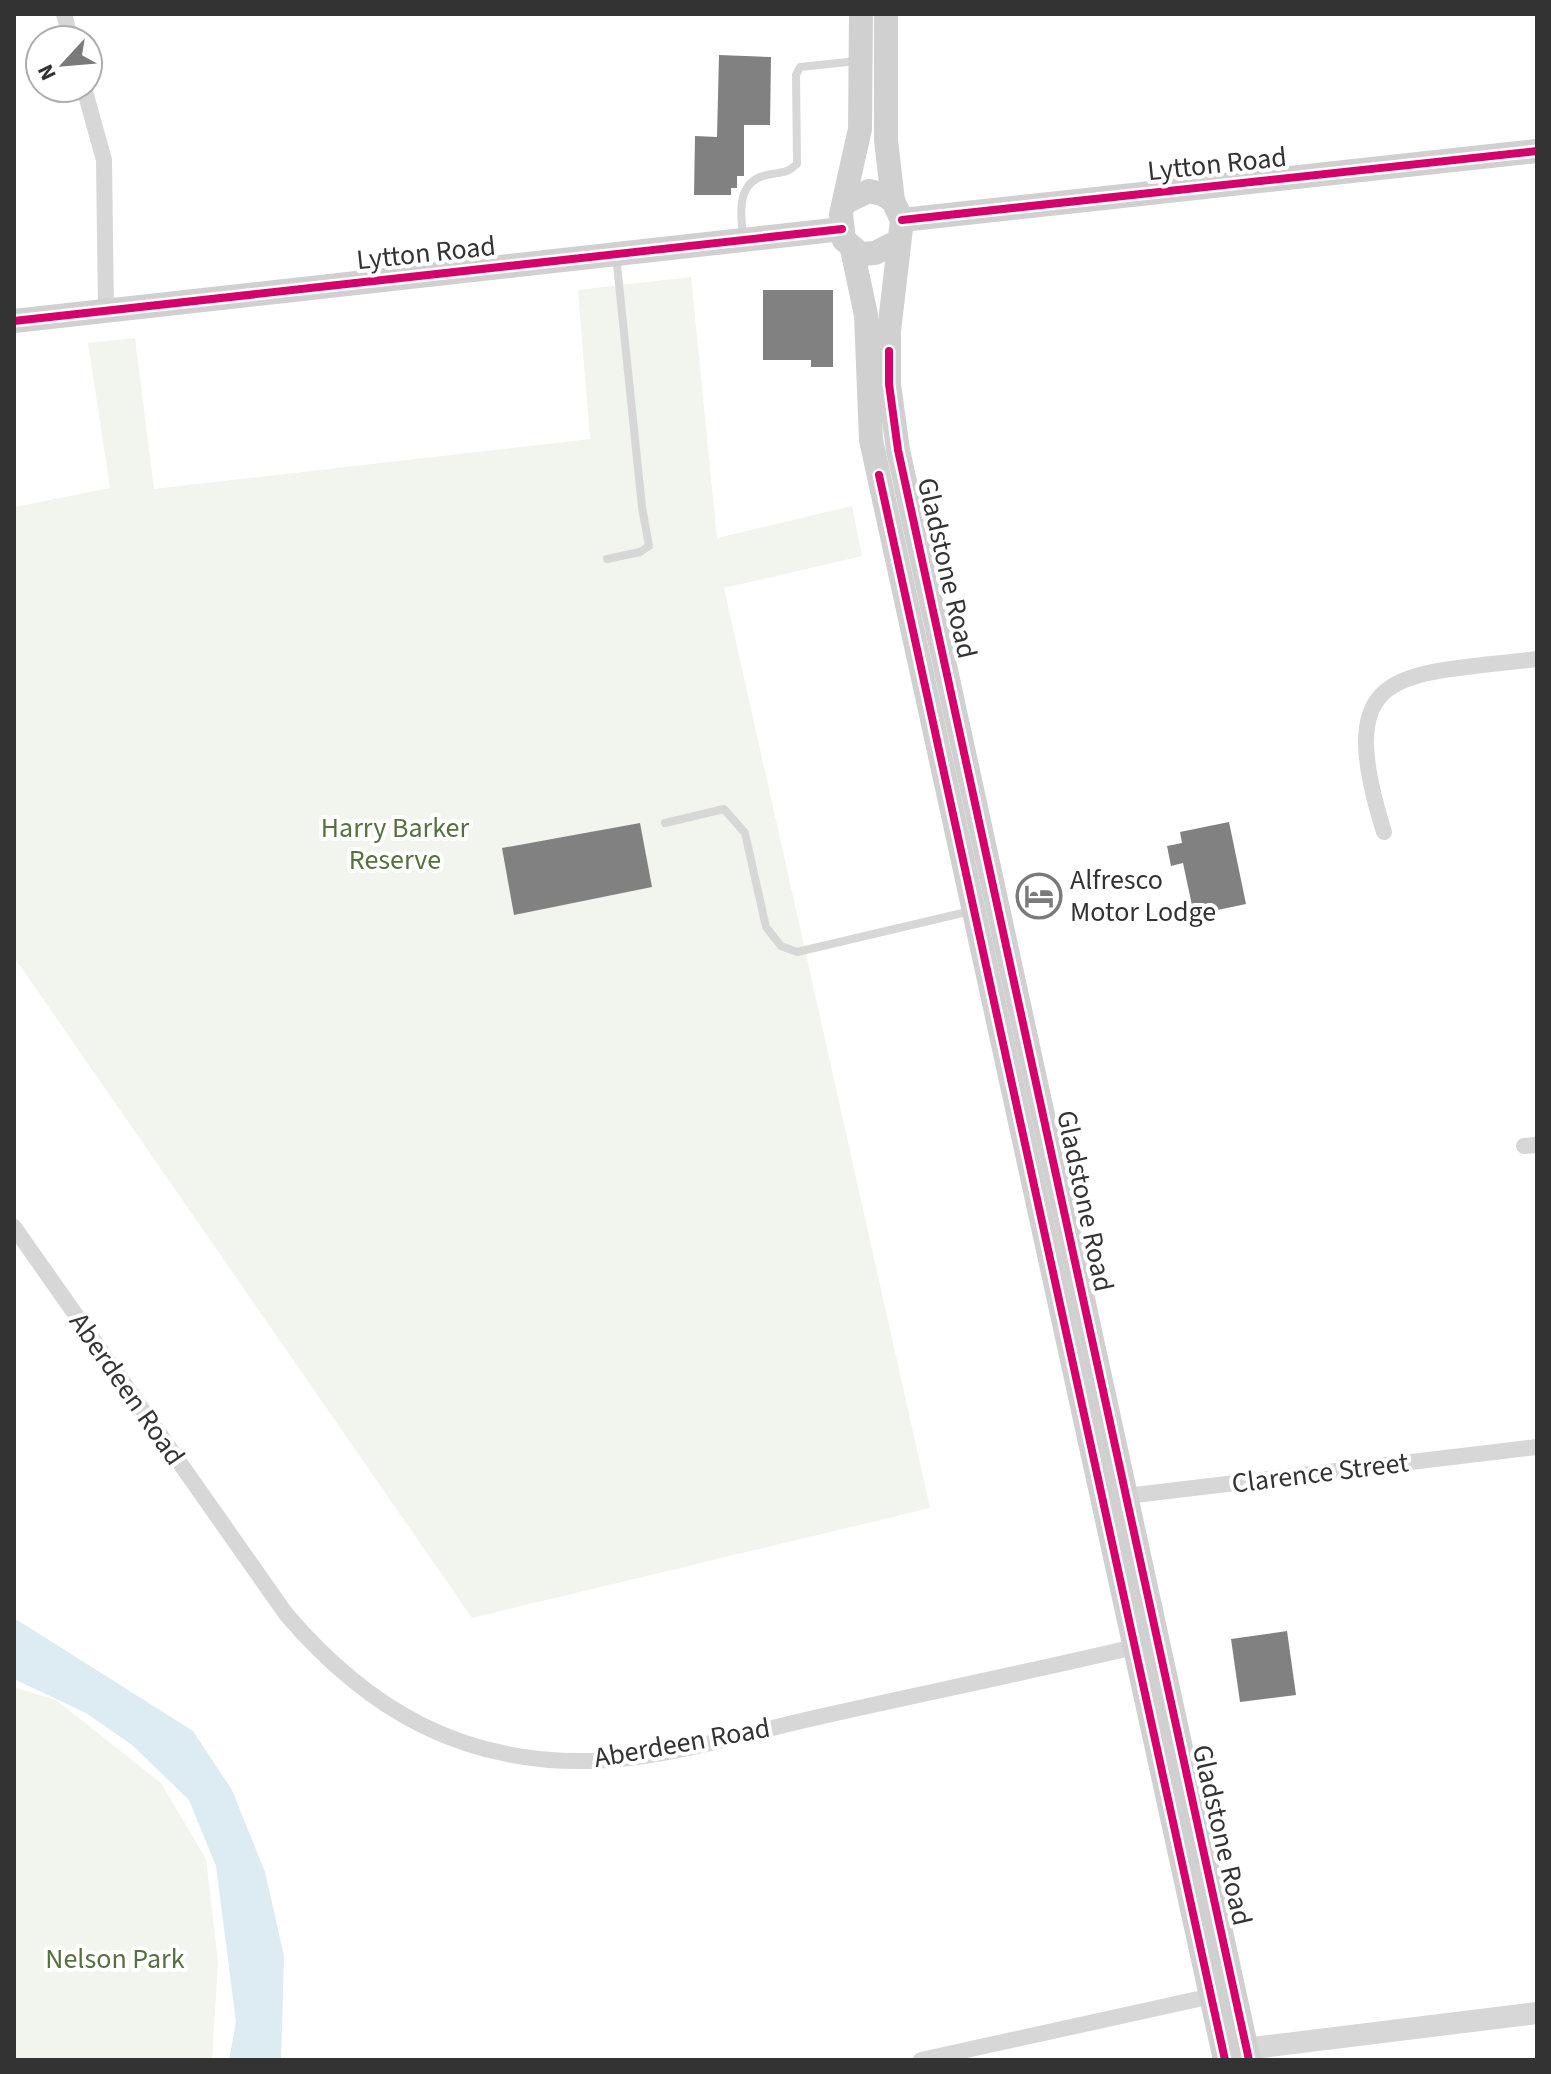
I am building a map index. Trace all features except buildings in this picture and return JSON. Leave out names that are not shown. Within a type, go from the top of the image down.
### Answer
[{"type":"main road","points":[[846,202],[869,191],[898,221],[875,253],[861,254],[847,239],[841,214],[860,129],[861,14]]},
{"type":"main road","name":"Gladstone Road","points":[[886,14],[886,140],[898,221],[889,384],[898,450],[999,905],[1114,1498]]},
{"type":"main road","name":"Lytton Road","points":[[898,221],[1537,151]]},
{"type":"main road","name":"Gladstone Road","points":[[847,239],[866,315],[871,440],[974,911],[1114,1498],[1236,2055]]},
{"type":"main road","name":"Lytton Road","points":[[14,321],[744,240],[847,239]]},
{"type":"street","points":[[88,104],[104,160],[106,310]]},
{"type":"street","points":[[1384,832],[1371,792],[1365,729],[1370,708],[1383,690],[1421,673],[1537,659]]},
{"type":"street","name":"Aberdeen Road","points":[[14,1227],[286,1614],[324,1659],[373,1697],[427,1729],[474,1746],[521,1757],[594,1761],[691,1745],[1146,1644]]},
{"type":"street","name":"Clarence Street","points":[[1114,1498],[1537,1447]]},
{"type":"street","points":[[921,2060],[1222,1994]]},
{"type":"street","points":[[1236,2055],[1537,2013]]},
{"type":"lane","points":[[744,240],[739,204],[749,185],[764,175],[789,172],[797,164],[796,75],[800,67],[862,60]]},
{"type":"lane","points":[[607,559],[640,552],[649,546],[642,507],[616,255]]},
{"type":"lane","points":[[665,823],[724,809],[736,820],[745,833],[766,927],[781,946],[797,952],[999,905]]},
{"type":"green space","name":"Harry Barker Reserve","points":[[691,277],[717,538],[852,506],[862,556],[724,588],[930,1508],[472,1618],[14,957],[14,507],[110,488],[88,343],[135,338],[154,489],[590,439],[578,290]]},
{"type":"green space","name":"Nelson Park","points":[[14,1687],[56,1700],[161,1783],[206,1859],[218,1962],[212,2060],[14,2060]]},
{"type":"shaded area","points":[[14,1618],[193,1731],[232,1790],[265,1872],[284,1956],[281,2060],[229,2060],[236,2022],[216,1866],[189,1800],[132,1745],[86,1713],[14,1679]]},
{"type":"cycle path","points":[[902,220],[1537,151]]},
{"type":"cycle path","points":[[14,321],[842,229]]},
{"type":"cycle path","points":[[889,351],[889,384],[898,450],[1249,2060]]},
{"type":"cycle path","points":[[879,475],[1225,2060]]},
{"type":"place","name":"Alfresco Motor Lodge","points":[[1039,896]]}]
